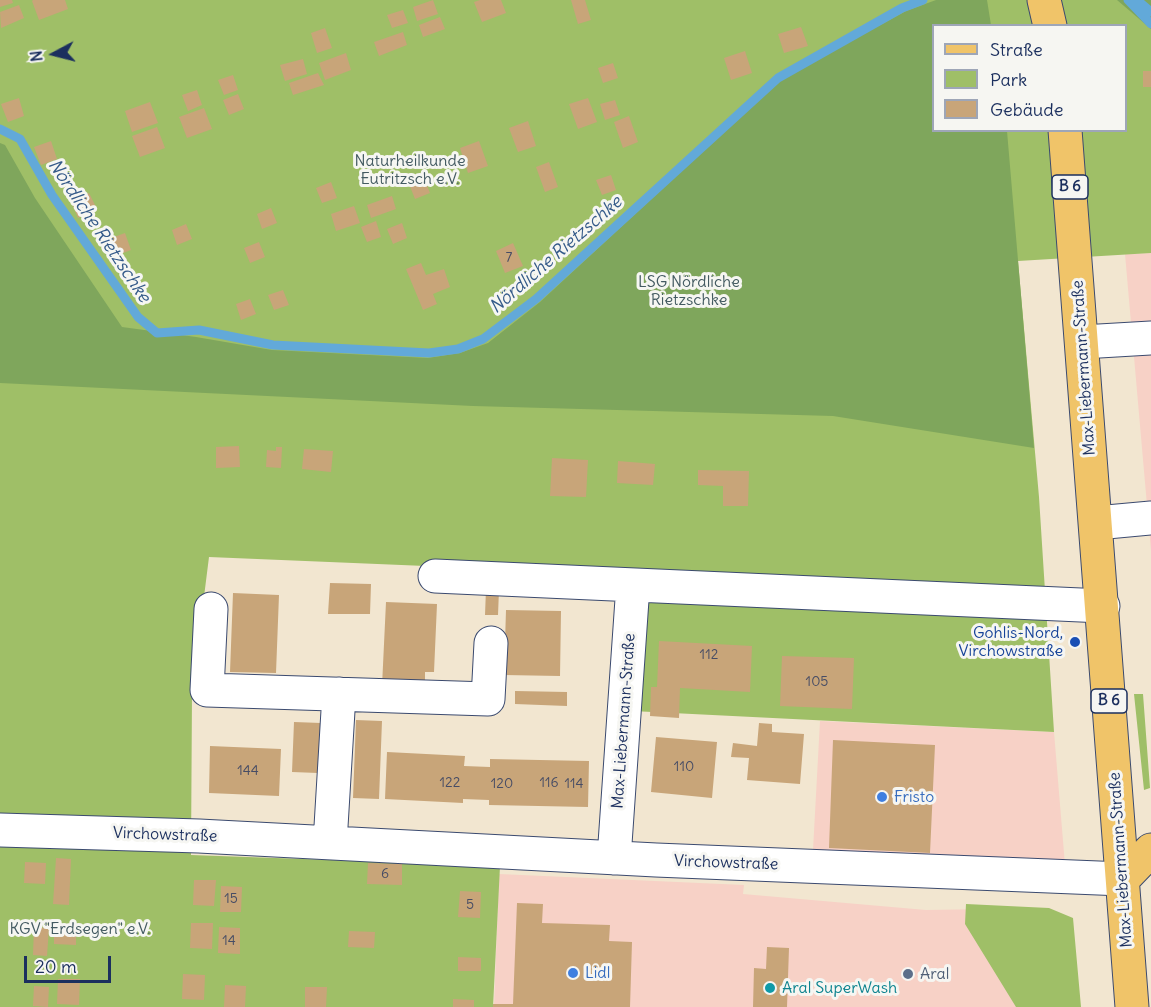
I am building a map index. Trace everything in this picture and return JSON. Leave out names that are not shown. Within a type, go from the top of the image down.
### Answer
[{"type":"main road","points":[[1044,0],[1050,24]]},
{"type":"main road","name":"Max-Liebermann-Straße","points":[[1065,132],[1132,1007]]},
{"type":"main road","points":[[1151,850],[1122,879],[1151,900]]},
{"type":"street","points":[[1082,342],[1151,338]]},
{"type":"street","points":[[1096,523],[1151,518]]},
{"type":"street","points":[[435,576],[1103,606]]},
{"type":"street","name":"Max-Liebermann-Straße","points":[[614,858],[633,585]]},
{"type":"street","points":[[211,609],[207,690],[488,699],[491,643]]},
{"type":"street","points":[[330,843],[339,694]]},
{"type":"street","name":"Virchowstraße","points":[[0,830],[199,836],[956,874],[1122,879]]},
{"type":"shaded area","points":[[1151,253],[1151,551],[1125,254]]},
{"type":"shaded area","points":[[820,721],[1054,732],[1065,865],[813,850]]},
{"type":"shaded area","points":[[499,874],[744,885],[743,894],[926,910],[1049,908],[1080,1007],[494,1007]]},
{"type":"green space","name":"LSG Nördliche Rietzschke","points":[[0,0],[1151,0],[1151,253],[1018,261],[1039,497],[1054,732],[612,710],[618,574],[209,557],[192,692],[191,855],[500,866],[493,1007],[0,1007]]},
{"type":"green space","points":[[936,0],[987,0],[991,24],[932,24],[932,132],[1007,132],[1034,448],[833,416],[473,406],[0,383],[0,143],[5,145],[35,198],[122,327],[272,350],[428,358],[460,353],[488,343],[540,302],[781,79],[906,11]]},
{"type":"green space","points":[[1117,0],[1151,0],[1151,29]]},
{"type":"green space","points":[[1134,694],[1143,694],[1150,788],[1144,790]]},
{"type":"green space","points":[[966,904],[1049,908],[1073,918],[1081,1007],[1016,1007],[965,924]]},
{"type":"building","points":[[0,0],[12,0],[13,3],[0,7]]},
{"type":"building","points":[[33,0],[65,0],[68,9],[39,20]]},
{"type":"building","points":[[433,0],[438,14],[417,21],[413,7]]},
{"type":"building","points":[[501,0],[506,13],[482,22],[474,2]]},
{"type":"building","points":[[571,0],[585,0],[591,20],[578,24]]},
{"type":"building","points":[[19,5],[24,18],[1,28],[0,12]]},
{"type":"building","points":[[403,10],[408,23],[392,28],[387,15]]},
{"type":"building","points":[[440,17],[445,29],[423,37],[419,25]]},
{"type":"building","points":[[801,27],[808,46],[784,53],[778,34]]},
{"type":"building","points":[[325,28],[332,48],[317,53],[311,33]]},
{"type":"building","points":[[403,32],[407,45],[379,56],[374,42]]},
{"type":"building","points":[[745,51],[752,73],[731,80],[724,58]]},
{"type":"building","points":[[346,53],[351,70],[325,80],[319,63]]},
{"type":"building","points":[[303,59],[307,74],[285,81],[280,65]]},
{"type":"building","points":[[613,63],[618,78],[603,83],[598,68]]},
{"type":"building","points":[[1143,71],[1151,71],[1151,87],[1143,87]]},
{"type":"building","points":[[318,73],[324,85],[293,95],[289,83]]},
{"type":"building","points":[[233,75],[238,90],[224,95],[218,80]]},
{"type":"building","points":[[197,90],[202,105],[188,111],[182,95]]},
{"type":"building","points":[[238,94],[244,109],[229,115],[223,100]]},
{"type":"building","points":[[19,98],[24,116],[8,122],[1,104]]},
{"type":"building","points":[[588,98],[597,122],[578,129],[569,104]]},
{"type":"building","points":[[615,100],[620,115],[605,120],[600,104]]},
{"type":"building","points":[[150,102],[158,123],[132,132],[125,111]]},
{"type":"building","points":[[204,108],[212,129],[187,138],[179,117]]},
{"type":"building","points":[[629,116],[638,142],[623,148],[614,122]]},
{"type":"building","points":[[528,121],[536,146],[518,152],[509,128]]},
{"type":"building","points":[[157,127],[165,148],[140,157],[132,136]]},
{"type":"building","points":[[51,141],[57,159],[41,165],[34,147]]},
{"type":"building","points":[[479,141],[488,166],[468,173],[460,148]]},
{"type":"building","points":[[549,162],[558,187],[545,192],[536,167]]},
{"type":"building","points":[[611,175],[616,190],[602,195],[596,180]]},
{"type":"building","points":[[424,178],[430,193],[415,199],[409,184]]},
{"type":"building","points":[[331,182],[337,198],[322,203],[316,188]]},
{"type":"building","points":[[89,193],[97,209],[78,218],[71,201]]},
{"type":"building","points":[[392,196],[396,209],[371,218],[367,205]]},
{"type":"building","points":[[354,206],[360,223],[336,231],[331,214]]},
{"type":"building","points":[[271,208],[277,223],[262,229],[257,214]]},
{"type":"building","points":[[376,221],[381,237],[367,242],[361,227]]},
{"type":"building","points":[[402,223],[407,238],[393,244],[387,229]]},
{"type":"building","points":[[186,224],[192,239],[177,245],[172,230]]},
{"type":"building","points":[[125,233],[131,250],[110,258],[100,242]]},
{"type":"building","points":[[259,242],[265,257],[250,263],[244,248]]},
{"type":"building","points":[[513,243],[523,266],[505,273],[496,251]]},
{"type":"building","points":[[421,263],[426,275],[444,269],[450,287],[433,294],[437,304],[423,310],[406,269]]},
{"type":"building","points":[[283,290],[289,305],[274,310],[268,295]]},
{"type":"building","points":[[250,299],[256,314],[241,320],[236,304]]},
{"type":"building","points":[[239,446],[240,467],[216,468],[216,447]]},
{"type":"building","points":[[276,447],[282,447],[281,468],[266,467],[267,450],[276,451]]},
{"type":"building","points":[[304,449],[333,451],[331,472],[302,469]]},
{"type":"building","points":[[552,458],[588,460],[586,497],[550,496]]},
{"type":"building","points":[[618,461],[655,464],[653,485],[617,483]]},
{"type":"building","points":[[698,470],[749,471],[748,506],[723,506],[723,486],[698,485]]},
{"type":"building","points":[[330,583],[371,584],[370,614],[328,614]]},
{"type":"building","points":[[486,589],[499,590],[498,615],[485,615]]},
{"type":"building","points":[[233,593],[279,595],[276,673],[230,672]]},
{"type":"building","points":[[386,602],[437,604],[434,672],[425,672],[425,687],[382,686]]},
{"type":"building","points":[[506,610],[561,611],[560,676],[504,675]]},
{"type":"building","points":[[659,641],[752,646],[750,692],[680,688],[679,718],[650,716],[651,687],[657,687]]},
{"type":"building","points":[[782,656],[854,658],[852,709],[780,706]]},
{"type":"building","points":[[515,691],[567,692],[567,706],[515,704]]},
{"type":"building","points":[[356,720],[382,721],[379,799],[353,798]]},
{"type":"building","points":[[294,722],[321,723],[318,773],[292,772]]},
{"type":"building","points":[[759,723],[772,724],[772,732],[804,734],[800,784],[747,780],[749,758],[731,757],[733,743],[757,746]]},
{"type":"building","points":[[656,737],[717,742],[712,798],[651,792]]},
{"type":"building","name":"Fristo","points":[[833,740],[935,745],[930,853],[829,848]]},
{"type":"building","points":[[210,746],[281,749],[279,796],[209,793]]},
{"type":"building","points":[[387,752],[465,756],[464,766],[490,767],[490,759],[589,761],[588,807],[489,805],[489,800],[463,799],[463,803],[385,799]]},
{"type":"building","points":[[56,858],[71,859],[69,905],[53,904]]},
{"type":"building","points":[[25,862],[46,863],[45,884],[24,883]]},
{"type":"building","points":[[368,863],[402,864],[402,885],[367,884]]},
{"type":"building","points":[[194,880],[216,880],[214,906],[193,905]]},
{"type":"building","points":[[221,886],[242,887],[241,912],[220,912]]},
{"type":"building","points":[[460,891],[481,892],[480,918],[458,917]]},
{"type":"building","name":"Lidl","points":[[517,903],[543,904],[542,923],[610,925],[609,941],[632,942],[630,1007],[493,1007],[493,1004],[513,1004]]},
{"type":"building","points":[[191,923],[213,923],[212,949],[190,948]]},
{"type":"building","points":[[34,927],[49,928],[47,956],[33,955]]},
{"type":"building","points":[[219,927],[240,928],[240,954],[218,953]]},
{"type":"building","points":[[54,928],[76,929],[76,945],[54,944]]},
{"type":"building","points":[[349,931],[375,932],[374,948],[348,947]]},
{"type":"building","name":"Aral SuperWash","points":[[767,947],[789,948],[787,1007],[753,1007],[754,968],[766,969]]},
{"type":"building","points":[[458,957],[481,958],[481,971],[458,971]]},
{"type":"building","points":[[183,974],[205,975],[204,1000],[182,999]]},
{"type":"building","points":[[58,979],[80,979],[79,1005],[57,1004]]},
{"type":"building","points":[[225,985],[246,986],[245,1007],[224,1007]]},
{"type":"building","points":[[34,986],[49,987],[48,1007],[33,1006]]},
{"type":"building","points":[[305,987],[327,987],[326,1007],[305,1007]]},
{"type":"building","points":[[453,999],[474,1000],[474,1007],[453,1007]]},
{"type":"waterway","name":"Nördliche Rietzschke","points":[[0,129],[20,139],[52,195],[138,317],[157,333],[199,330],[273,345],[429,353],[458,349],[483,339],[536,299],[778,78],[902,8],[923,0]]},
{"type":"waterway","name":"Nördliche Rietzschke","points":[[1128,0],[1151,24]]},
{"type":"waterway","name":"Nördliche Rietzschke","points":[[1137,0],[1151,12]]},
{"type":"place","name":"Gohlis-Nord, Virchowstraße","points":[[1075,642]]},
{"type":"place","name":"Fristo","points":[[882,797]]},
{"type":"place","name":"Lidl","points":[[573,973]]},
{"type":"place","name":"Aral","points":[[908,974]]},
{"type":"place","name":"Aral SuperWash","points":[[770,988]]},
{"type":"park label","name":"Naturheilkunde Eutritzsch e.V.","points":[[410,170]]},
{"type":"park label","name":"KGV \"Erdsegen\" e.V.","points":[[80,929]]}]
